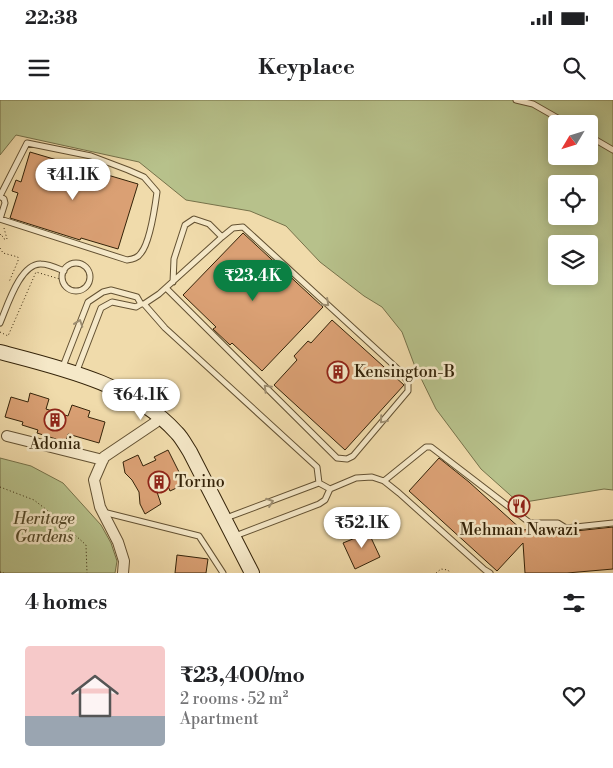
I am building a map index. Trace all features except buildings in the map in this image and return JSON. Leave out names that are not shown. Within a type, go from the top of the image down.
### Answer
[{"type":"street","points":[[0,352],[69,371],[110,386],[162,418],[178,434],[190,452],[252,573]]},
{"type":"street","points":[[0,357],[42,368],[104,389],[148,414],[176,439],[197,477],[242,573]]},
{"type":"street","points":[[123,573],[124,561],[118,542],[103,512],[94,480],[104,458],[156,422]]},
{"type":"street","points":[[7,436],[103,460]]},
{"type":"lane","points":[[516,100],[533,104],[552,115]]},
{"type":"lane","points":[[598,141],[613,150]]},
{"type":"lane","points":[[27,143],[91,156],[144,177],[157,192],[155,212],[141,253],[135,258],[127,260],[2,219],[5,203],[4,199],[0,196],[27,143]]},
{"type":"lane","points":[[173,282],[174,259],[185,225],[194,219],[210,224],[222,237]]},
{"type":"lane","points":[[69,371],[100,308],[112,302],[136,307],[142,304],[166,288],[233,228],[243,227],[400,371],[408,382],[408,391],[353,456],[347,459],[338,458],[166,288]]},
{"type":"lane","points":[[78,263],[86,267],[90,275],[90,279],[85,287],[77,290],[68,288],[63,280],[64,271],[70,265],[78,263]]},
{"type":"lane","points":[[0,323],[22,274],[31,266],[39,264],[64,271]]},
{"type":"lane","points":[[69,371],[86,306],[92,299],[111,290],[137,297],[165,328],[317,467],[319,484]]},
{"type":"lane","points":[[384,481],[426,447],[431,447],[530,523],[558,523],[566,528],[613,523]]},
{"type":"lane","points":[[233,537],[319,504],[325,500],[330,489],[356,478],[372,477],[384,481],[399,493],[490,573]]},
{"type":"lane","points":[[224,519],[319,484],[330,489]]},
{"type":"lane","points":[[103,512],[198,536],[222,573]]},
{"type":"path","points":[[0,235],[7,239],[2,219]]},
{"type":"path","points":[[0,248],[3,253],[18,258],[7,287]]},
{"type":"path","points":[[0,332],[8,336],[36,272],[63,280]]},
{"type":"path","points":[[0,486],[34,500],[86,545],[87,573]]},
{"type":"path","points":[[436,573],[441,569],[448,570],[450,573]]},
{"type":"path","points":[[0,572],[4,573]]},
{"type":"green space","points":[[0,100],[613,100],[613,490],[604,489],[519,503],[481,469],[436,409],[414,364],[402,332],[382,307],[364,296],[320,262],[286,226],[250,211],[186,200],[139,162],[16,135],[0,155]]},
{"type":"green space","name":"Heritage Gardens","points":[[0,458],[31,466],[63,483],[101,525],[111,543],[117,561],[115,573],[0,573]]},
{"type":"place","name":"Kensington-B","points":[[338,372]]},
{"type":"place","name":"Adonia","points":[[55,420]]},
{"type":"place","name":"Torino","points":[[159,482]]},
{"type":"place","name":"Mehman Nawazi","points":[[519,506]]}]
